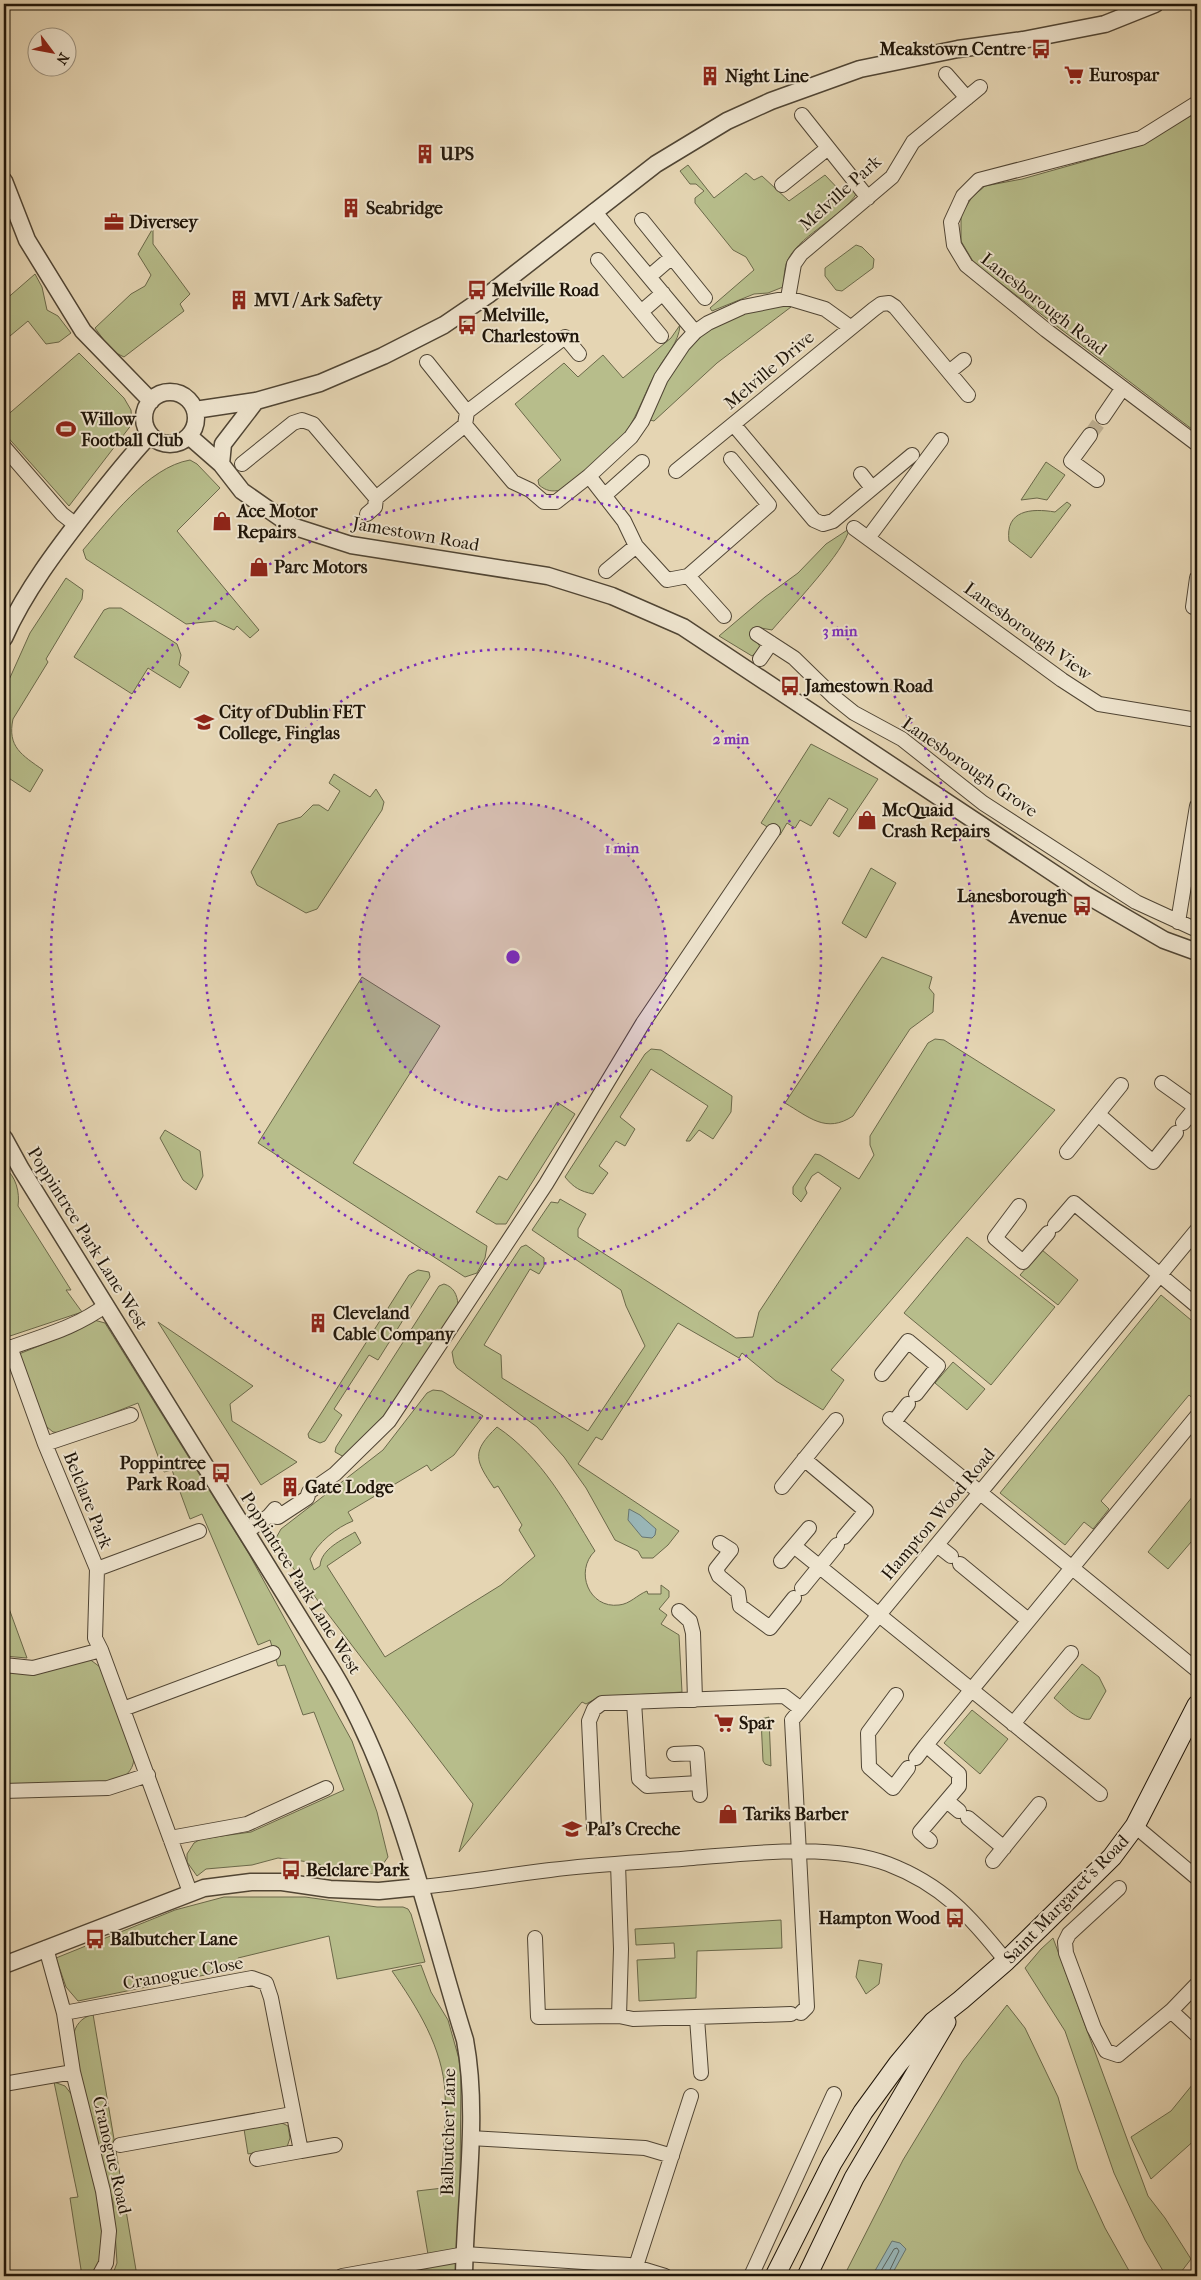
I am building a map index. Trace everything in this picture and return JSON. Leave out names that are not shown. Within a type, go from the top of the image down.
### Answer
[{"type":"main road","name":"Saint Margaret's Road","points":[[775,2276],[837,2154],[862,2112],[933,2022],[1006,1961],[1112,1856],[1135,1826],[1197,1705]]},
{"type":"main road","name":"Saint Margaret's Road","points":[[807,2276],[860,2167],[935,2039],[961,2000]]},
{"type":"main road","points":[[837,2154],[860,2167]]},
{"type":"street","points":[[195,410],[256,401],[320,383],[384,356],[444,325],[488,295],[656,164],[726,121],[771,101],[860,69],[958,48],[1023,40],[1106,24],[1155,4]]},
{"type":"street","points":[[946,74],[967,98]]},
{"type":"street","name":"Melville Park","points":[[788,298],[794,264],[801,254],[892,177],[913,142],[980,88]]},
{"type":"street","name":"Lanesborough Road","points":[[1197,102],[1141,138],[979,180],[962,196],[952,222],[954,245],[966,265],[1122,389],[1197,444]]},
{"type":"street","points":[[802,115],[868,198]]},
{"type":"street","points":[[782,185],[828,148]]},
{"type":"street","points":[[4,181],[27,240],[82,331],[151,401]]},
{"type":"street","points":[[594,211],[695,332]]},
{"type":"street","points":[[642,220],[705,298]]},
{"type":"street","points":[[650,276],[672,257]]},
{"type":"street","points":[[598,260],[661,336]]},
{"type":"street","points":[[642,312],[664,294]]},
{"type":"street","points":[[427,362],[512,482],[530,490],[544,502],[556,502],[589,476],[631,437],[642,421],[661,378],[683,345],[695,332],[708,323],[744,307],[788,298],[824,309],[850,327]]},
{"type":"street","name":"Melville Drive","points":[[676,471],[734,425],[850,327],[881,304],[889,304],[895,307],[949,372]]},
{"type":"street","points":[[368,514],[375,506],[376,498],[564,336],[579,354]]},
{"type":"street","points":[[964,360],[949,372],[968,394]]},
{"type":"street","points":[[1103,417],[1122,389]]},
{"type":"street","points":[[173,393],[186,398],[195,410],[196,423],[189,436],[178,443],[169,444],[158,441],[150,435],[144,418],[151,401],[158,396],[173,393]]},
{"type":"street","points":[[221,464],[223,444],[256,401]]},
{"type":"street","points":[[242,464],[293,423],[302,420],[313,424],[376,498]]},
{"type":"street","points":[[734,425],[814,520],[823,524],[833,521],[912,455]]},
{"type":"street","points":[[1090,434],[1070,461],[1097,480]]},
{"type":"street","points":[[5,634],[27,594],[76,525],[131,455],[150,435]]},
{"type":"street","name":"Jamestown Road","points":[[189,436],[221,464],[242,491],[292,526],[351,545],[548,576],[612,596],[683,627],[1084,894],[1164,940],[1197,952]]},
{"type":"street","points":[[868,538],[941,440]]},
{"type":"street","points":[[4,447],[62,514],[76,525]]},
{"type":"street","points":[[589,476],[605,494],[624,521],[636,546],[667,580],[688,576],[769,505],[731,458]]},
{"type":"street","points":[[605,494],[642,462]]},
{"type":"street","points":[[861,474],[872,488]]},
{"type":"street","name":"Lanesborough View","points":[[854,528],[1062,680],[1099,704],[1197,720]]},
{"type":"street","points":[[606,571],[636,546]]},
{"type":"street","points":[[688,576],[724,616]]},
{"type":"street","points":[[1193,607],[1197,578]]},
{"type":"street","name":"Lanesborough Grove","points":[[758,634],[794,658],[847,708],[902,739],[983,803],[1136,902],[1197,930]]},
{"type":"street","points":[[760,659],[771,643]]},
{"type":"street","points":[[1178,922],[1197,806]]},
{"type":"street","points":[[246,1532],[269,1516],[278,1517],[307,1498],[309,1492],[343,1467],[389,1421],[546,1184],[643,1024],[773,831]]},
{"type":"street","points":[[1098,1114],[1154,1162],[1179,1128],[1197,1108],[1162,1083]]},
{"type":"street","points":[[1067,1152],[1122,1086]]},
{"type":"street","name":"Poppintree Park Lane West","points":[[4,1138],[21,1169],[357,1714],[395,1809],[419,1887]]},
{"type":"street","points":[[1019,1206],[995,1238],[1023,1262],[1074,1203],[1197,1306]]},
{"type":"street","name":"Hampton Wood Road","points":[[697,2018],[796,2013],[807,2007],[792,1720],[1161,1276],[1197,1230]]},
{"type":"street","points":[[7,1349],[90,1317],[106,1305]]},
{"type":"street","points":[[882,1374],[908,1341],[938,1366],[892,1421],[1197,1670]]},
{"type":"street","name":"Belclare Park","points":[[7,1349],[97,1569],[95,1638],[148,1775],[190,1892]]},
{"type":"street","name":"Belclare Park","points":[[46,1444],[131,1414]]},
{"type":"street","points":[[896,1695],[868,1733],[869,1767],[893,1788],[1028,1620],[1197,1416]]},
{"type":"street","points":[[782,1487],[836,1420]]},
{"type":"street","points":[[720,1543],[731,1550],[716,1569],[718,1576],[738,1592],[740,1606],[770,1628],[866,1511],[804,1460]]},
{"type":"street","points":[[781,1561],[809,1528]]},
{"type":"street","name":"Belclare Park","points":[[97,1569],[199,1531]]},
{"type":"street","points":[[937,1545],[1028,1620]]},
{"type":"street","points":[[794,1546],[1100,1794]]},
{"type":"street","points":[[679,1611],[690,1621],[693,1633],[695,1700]]},
{"type":"street","points":[[4,1665],[33,1668],[101,1650]]},
{"type":"street","points":[[123,1709],[273,1653]]},
{"type":"street","points":[[1013,1724],[1071,1653]]},
{"type":"street","points":[[594,1828],[589,1721],[594,1709],[602,1703],[784,1696],[801,1709]]},
{"type":"street","points":[[634,1702],[638,1779],[647,1786],[699,1789],[697,1753],[674,1754]]},
{"type":"street","points":[[926,1745],[959,1774],[959,1786],[920,1832],[930,1841]]},
{"type":"street","points":[[637,1758],[652,1757]]},
{"type":"street","points":[[4,1791],[108,1788],[148,1775]]},
{"type":"street","points":[[170,1838],[247,1824],[326,1788]]},
{"type":"street","points":[[947,1801],[1004,1848]]},
{"type":"street","points":[[993,1861],[1039,1804]]},
{"type":"street","points":[[1135,1826],[1197,1878]]},
{"type":"street","points":[[4,1965],[204,1888],[251,1882],[282,1882],[330,1889],[379,1891],[551,1870],[743,1853],[798,1851],[853,1855],[887,1864],[918,1878],[945,1895],[964,1912],[1006,1961]]},
{"type":"street","points":[[618,1864],[619,2016]]},
{"type":"street","name":"Balbutcher Lane","points":[[419,1887],[465,2040],[470,2078],[470,2138],[464,2276]]},
{"type":"street","points":[[1119,1888],[1069,1934],[1065,1942],[1066,1953],[1094,2028],[1106,2051],[1118,2055],[1170,2012],[1197,1984]]},
{"type":"street","points":[[535,1938],[538,2016],[619,2016],[633,2019],[697,2018],[701,2073]]},
{"type":"street","name":"Cranogue Road","points":[[46,1948],[64,2013],[73,2072],[103,2191],[110,2231],[106,2263],[99,2276]]},
{"type":"street","name":"Cranogue Close","points":[[64,2013],[252,1978],[266,1983],[271,1998],[292,2114],[301,2151]]},
{"type":"street","points":[[1170,2012],[1197,2035]]},
{"type":"street","points":[[4,2084],[73,2072]]},
{"type":"street","points":[[752,2276],[834,2094]]},
{"type":"street","points":[[636,2266],[691,2096]]},
{"type":"street","points":[[120,2145],[292,2114]]},
{"type":"street","points":[[470,2138],[644,2148],[672,2156]]},
{"type":"street","points":[[257,2159],[335,2145]]},
{"type":"street","points":[[342,2276],[464,2254],[636,2266],[665,2276]]},
{"type":"green space","points":[[1197,112],[1197,433],[974,263],[961,241],[961,215],[972,197],[985,186],[1022,179],[1139,146]]},
{"type":"green space","points":[[688,165],[714,198],[746,173],[754,180],[762,176],[789,201],[825,175],[844,195],[855,189],[857,193],[840,212],[808,236],[791,254],[786,264],[783,287],[768,293],[754,294],[712,311],[710,308],[754,270],[746,257],[733,250],[695,203],[695,198],[704,191],[696,184],[690,184],[680,171]]},
{"type":"green space","points":[[153,228],[153,244],[190,294],[180,304],[184,311],[124,357],[112,351],[95,328],[131,294],[145,286],[151,275],[138,254]]},
{"type":"green space","points":[[856,245],[862,247],[874,259],[873,268],[842,291],[836,290],[825,276],[825,268]]},
{"type":"green space","points":[[35,274],[42,287],[47,310],[58,316],[71,333],[59,342],[46,344],[28,321],[4,341],[4,301]]},
{"type":"green space","points":[[778,305],[791,307],[717,363],[654,421],[646,419],[673,370],[696,341],[726,320],[744,312]]},
{"type":"green space","points":[[680,325],[675,343],[653,377],[630,426],[619,440],[561,490],[549,491],[539,485],[538,480],[561,460],[515,404],[564,363],[578,377],[603,355],[623,378],[671,338]]},
{"type":"green space","name":"Willow Football Club","points":[[79,353],[124,398],[131,410],[132,424],[69,506],[4,433],[4,418]]},
{"type":"green space","points":[[190,460],[197,464],[220,488],[177,531],[259,630],[250,638],[237,626],[234,630],[215,621],[186,624],[86,559],[83,550],[130,496],[159,473],[174,465]]},
{"type":"green space","points":[[1046,462],[1065,475],[1047,500],[1037,498],[1021,500]]},
{"type":"green space","points":[[1067,502],[1071,505],[1031,558],[1009,541],[1011,523],[1015,517],[1021,513],[1037,510],[1055,512]]},
{"type":"green space","points":[[849,529],[846,538],[828,565],[772,630],[761,628],[754,638],[761,648],[752,656],[719,636],[765,597],[798,573],[826,544]]},
{"type":"green space","points":[[66,578],[83,590],[82,599],[46,659],[48,662],[13,719],[12,737],[14,743],[23,755],[43,770],[30,792],[4,775],[4,691],[30,633]]},
{"type":"green space","points":[[121,608],[177,644],[181,655],[179,665],[189,672],[180,688],[148,668],[132,694],[74,657],[104,610]]},
{"type":"green space","points":[[811,744],[878,779],[839,837],[833,833],[848,809],[829,798],[811,826],[800,820],[795,828],[787,823],[780,835],[761,823]]},
{"type":"green space","points":[[334,774],[370,797],[376,789],[384,802],[382,810],[317,909],[306,913],[257,885],[251,872],[278,824],[301,817],[313,805],[319,805],[328,811],[340,791],[329,783]]},
{"type":"green space","points":[[871,868],[896,883],[866,938],[842,923]]},
{"type":"green space","points":[[882,957],[932,977],[929,988],[934,994],[933,1012],[910,1029],[853,1116],[834,1124],[818,1122],[785,1103]]},
{"type":"green space","points":[[362,977],[440,1026],[353,1163],[487,1246],[485,1258],[477,1273],[465,1277],[258,1143]]},
{"type":"green space","points":[[935,1039],[944,1040],[1055,1110],[831,1370],[844,1380],[823,1410],[776,1381],[742,1353],[739,1358],[678,1323],[602,1440],[596,1437],[578,1464],[679,1531],[668,1545],[653,1558],[642,1558],[638,1551],[615,1540],[586,1488],[564,1457],[537,1427],[457,1368],[452,1352],[521,1247],[526,1245],[544,1258],[544,1266],[539,1274],[530,1269],[484,1345],[501,1355],[502,1378],[588,1431],[645,1346],[626,1306],[621,1290],[532,1230],[551,1202],[558,1203],[560,1199],[586,1214],[578,1229],[578,1237],[736,1338],[753,1337],[759,1312],[841,1188],[818,1172],[812,1176],[805,1188],[807,1193],[801,1202],[793,1194],[793,1187],[815,1154],[820,1155],[859,1179],[874,1155],[870,1145],[870,1136],[928,1043]]},
{"type":"green space","points":[[651,1049],[661,1050],[732,1096],[731,1112],[713,1139],[699,1130],[690,1141],[686,1141],[708,1106],[651,1069],[620,1117],[635,1129],[625,1146],[616,1141],[599,1166],[608,1173],[593,1194],[581,1190],[565,1177],[645,1054]]},
{"type":"green space","points":[[557,1102],[575,1114],[506,1224],[496,1224],[476,1212],[499,1176],[507,1180]]},
{"type":"green space","points":[[165,1130],[200,1151],[203,1176],[196,1190],[183,1180],[160,1138]]},
{"type":"green space","points":[[4,1168],[12,1175],[16,1185],[18,1206],[71,1290],[66,1290],[82,1312],[4,1338]]},
{"type":"green space","points":[[967,1237],[1055,1307],[991,1385],[904,1313]]},
{"type":"green space","points":[[1042,1250],[1078,1280],[1058,1305],[1020,1275]]},
{"type":"green space","points":[[418,1270],[429,1272],[430,1277],[378,1360],[369,1355],[334,1409],[342,1415],[325,1441],[320,1443],[309,1438],[308,1434],[409,1275]]},
{"type":"green space","points":[[444,1284],[454,1292],[458,1304],[393,1406],[344,1457],[335,1452],[336,1447],[439,1286]]},
{"type":"green space","points":[[1161,1295],[1197,1325],[1197,1402],[1189,1395],[1101,1501],[1109,1509],[1093,1529],[1084,1522],[1065,1545],[1000,1493]]},
{"type":"green space","points":[[94,1320],[105,1323],[249,1554],[352,1741],[377,1812],[388,1857],[376,1874],[331,1871],[317,1863],[278,1858],[252,1865],[206,1869],[197,1876],[187,1862],[187,1854],[194,1843],[201,1839],[251,1832],[344,1790],[314,1712],[303,1715],[285,1665],[278,1666],[270,1640],[258,1645],[202,1514],[190,1519],[172,1470],[164,1472],[138,1403],[62,1433],[53,1432],[41,1422],[19,1354],[76,1331]]},
{"type":"green space","points":[[158,1322],[253,1386],[230,1404],[232,1421],[297,1462],[261,1485]]},
{"type":"green space","points":[[953,1362],[985,1389],[967,1410],[935,1383]]},
{"type":"green space","points":[[433,1390],[442,1391],[483,1416],[454,1455],[431,1471],[427,1465],[348,1512],[353,1521],[328,1536],[317,1547],[310,1559],[314,1570],[320,1566],[321,1560],[328,1550],[355,1532],[361,1543],[327,1566],[385,1657],[501,1585],[535,1556],[519,1530],[522,1525],[498,1486],[494,1488],[480,1463],[479,1456],[483,1443],[497,1427],[513,1439],[540,1467],[564,1499],[595,1551],[589,1559],[585,1578],[593,1595],[608,1605],[619,1605],[627,1603],[647,1591],[648,1594],[661,1594],[661,1585],[669,1591],[669,1597],[659,1609],[667,1615],[661,1624],[679,1635],[682,1692],[599,1697],[586,1704],[582,1702],[459,1852],[473,1804],[277,1547],[276,1538],[281,1529],[383,1450],[427,1393]]},
{"type":"green space","points":[[1197,1491],[1197,1535],[1168,1569],[1148,1552]]},
{"type":"green space","points":[[7,1603],[27,1658],[4,1656],[4,1605]]},
{"type":"green space","points":[[88,1658],[100,1667],[134,1757],[130,1770],[124,1776],[100,1783],[4,1785],[4,1670]]},
{"type":"green space","points":[[1082,1664],[1099,1677],[1106,1691],[1090,1719],[1076,1716],[1054,1698]]},
{"type":"green space","points":[[972,1710],[1008,1739],[980,1774],[944,1743]]},
{"type":"green space","points":[[769,1717],[771,1766],[763,1761],[761,1719]]},
{"type":"green space","points":[[224,1897],[305,1897],[377,1907],[403,1907],[408,1909],[411,1914],[425,1962],[337,1979],[329,1936],[238,1958],[239,1968],[78,2001],[66,1987],[56,1958],[175,1910]]},
{"type":"green space","points":[[781,1920],[782,1948],[697,1951],[696,1998],[639,2001],[637,1960],[675,1958],[674,1943],[636,1945],[635,1929]]},
{"type":"green space","points":[[1053,1938],[1148,2196],[1165,2218],[1191,2259],[1178,2276],[1166,2276],[1145,2240],[1114,2173],[1065,2031],[1025,1968]]},
{"type":"green space","points":[[859,1960],[882,1964],[879,1984],[866,1994],[856,1977]]},
{"type":"green space","points":[[421,1965],[431,1992],[448,2020],[459,2059],[461,2078],[459,2276],[406,2276],[403,2265],[429,2260],[417,2191],[443,2188],[445,2093],[443,2076],[434,2044],[427,2029],[411,1999],[392,1971]]},
{"type":"green space","points":[[1007,2005],[1025,2028],[1058,2097],[1078,2169],[1105,2228],[1132,2276],[844,2276],[903,2160],[963,2061]]},
{"type":"green space","points":[[93,2014],[137,2276],[112,2276],[117,2263],[113,2202],[84,2095],[73,2037],[79,2023]]},
{"type":"green space","points":[[1197,2079],[1197,2138],[1151,2179],[1131,2137],[1171,2111]]},
{"type":"green space","points":[[54,2082],[65,2086],[72,2095],[97,2187],[103,2238],[100,2259],[93,2276],[82,2276],[70,2198],[78,2197]]},
{"type":"green space","points":[[282,2123],[288,2126],[290,2138],[287,2147],[248,2154],[244,2129]]},
{"type":"water","points":[[629,1509],[640,1515],[656,1529],[655,1535],[652,1538],[642,1537],[628,1520]]},
{"type":"water","points":[[892,2241],[900,2243],[906,2249],[891,2276],[872,2276]]},
{"type":"tunnel","points":[[1090,435],[1103,417]]},
{"type":"place","name":"Meakstown Centre","points":[[1041,49]]},
{"type":"place","name":"Eurospar","points":[[1074,75]]},
{"type":"place","name":"Night Line","points":[[710,76]]},
{"type":"place","name":"UPS","points":[[425,154]]},
{"type":"place","name":"Seabridge","points":[[351,208]]},
{"type":"place","name":"Diversey","points":[[114,222]]},
{"type":"place","name":"Melville Road","points":[[477,290]]},
{"type":"place","name":"MVI / Ark Safety","points":[[239,300]]},
{"type":"place","name":"Melville, Charlestown","points":[[467,325]]},
{"type":"place","name":"Willow Football Club","points":[[66,429]]},
{"type":"place","name":"Ace Motor Repairs","points":[[222,521]]},
{"type":"place","name":"Parc Motors","points":[[259,567]]},
{"type":"place","name":"Jamestown Road","points":[[790,686]]},
{"type":"place","name":"City of Dublin FET College, Finglas","points":[[204,722]]},
{"type":"place","name":"McQuaid Crash Repairs","points":[[867,820]]},
{"type":"place","name":"Lanesborough Avenue","points":[[1082,906]]},
{"type":"place","name":"Cleveland Cable Company","points":[[318,1323]]},
{"type":"place","name":"Poppintree Park Road","points":[[221,1473]]},
{"type":"place","name":"Gate Lodge","points":[[290,1487]]},
{"type":"place","name":"Spar","points":[[724,1723]]},
{"type":"place","name":"Tariks Barber","points":[[728,1814]]},
{"type":"place","name":"Pal's Creche","points":[[572,1829]]},
{"type":"place","name":"Belclare Park","points":[[291,1870]]},
{"type":"place","name":"Hampton Wood","points":[[955,1918]]},
{"type":"place","name":"Balbutcher Lane","points":[[95,1939]]}]
